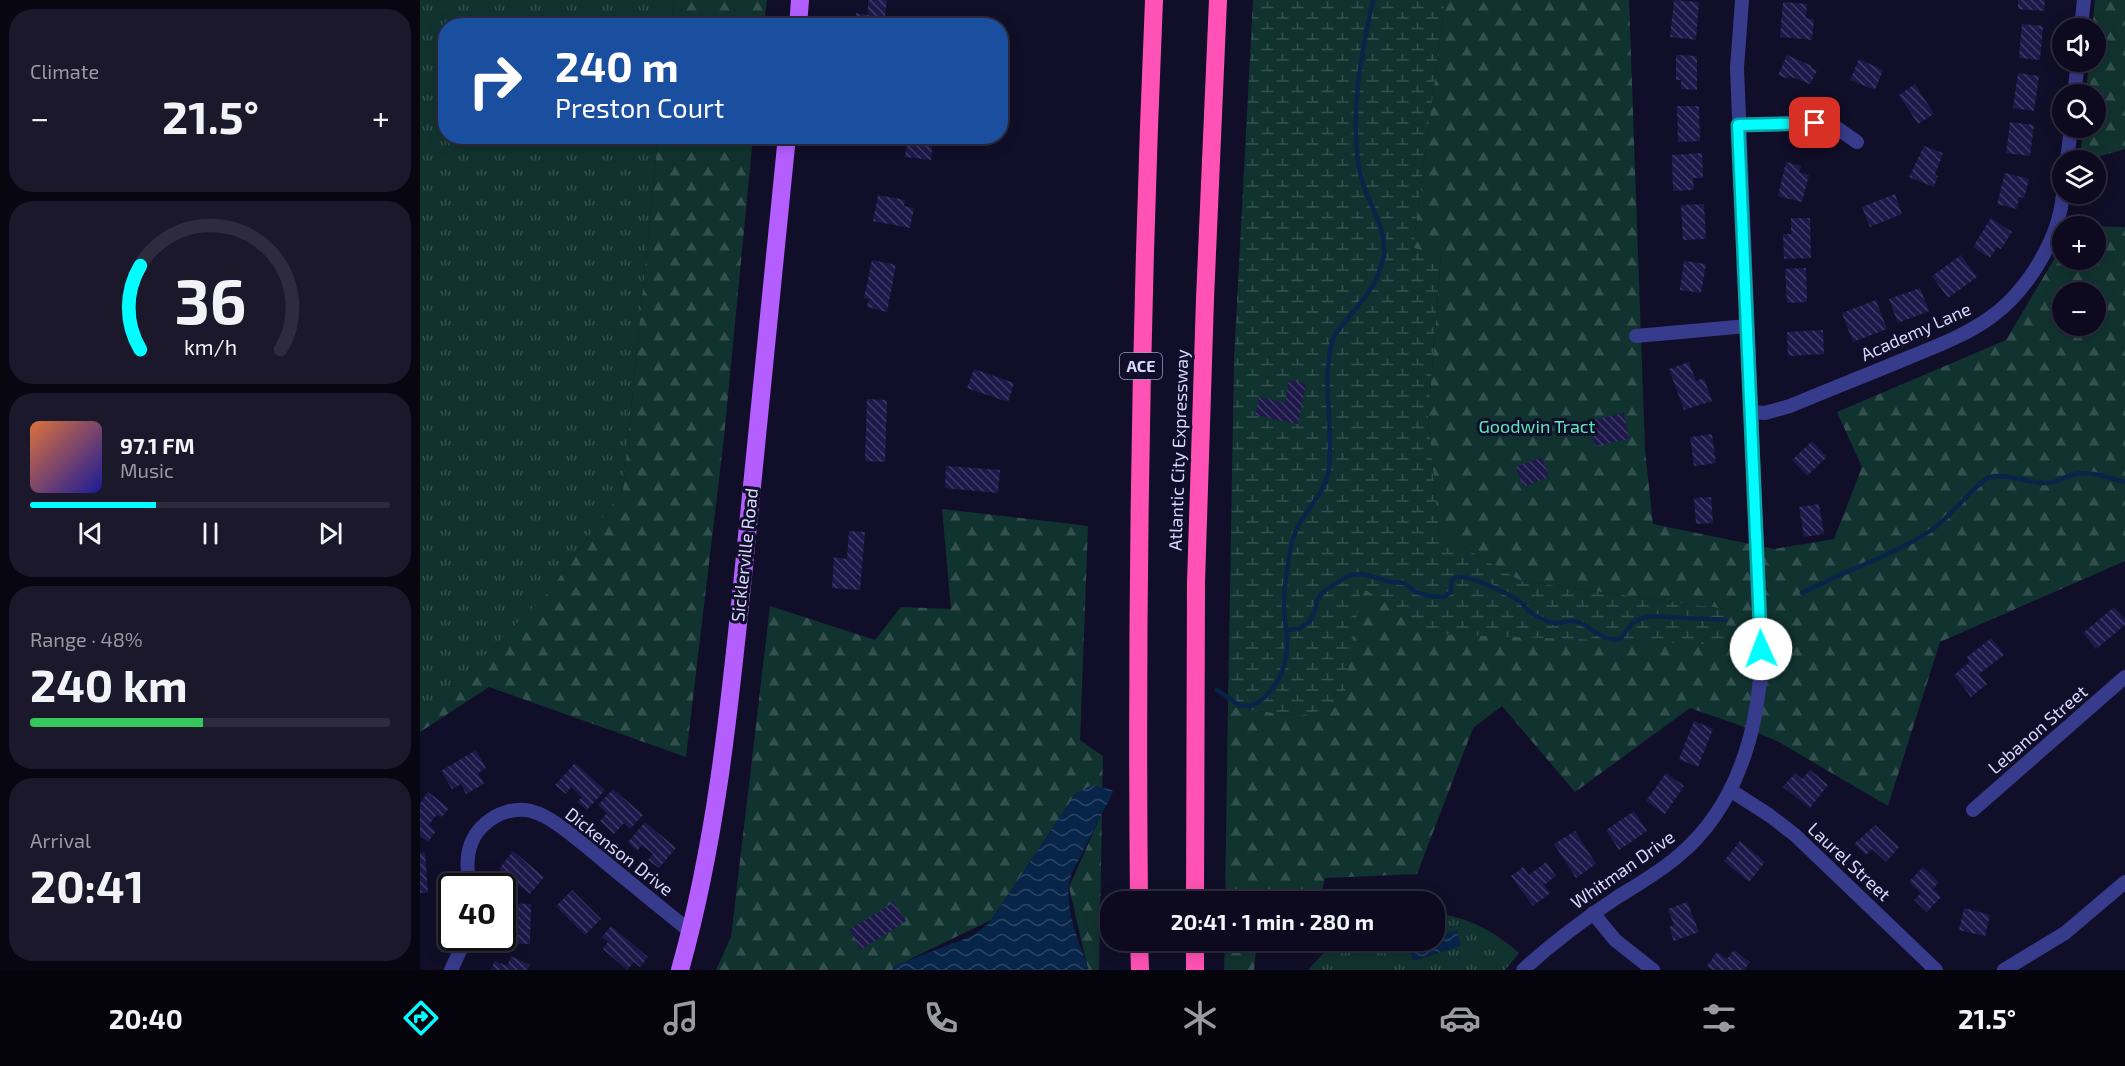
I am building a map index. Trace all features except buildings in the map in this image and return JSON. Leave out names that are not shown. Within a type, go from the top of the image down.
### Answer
[{"type":"highway","name":"Atlantic City Expressway","points":[[1139,891],[1137,620],[1140,394],[1154,0]]},
{"type":"highway","name":"Atlantic City Expressway","points":[[1195,891],[1196,583],[1204,299],[1218,0]]},
{"type":"highway","points":[[1139,951],[1140,970]]},
{"type":"highway","points":[[1195,951],[1195,970]]},
{"type":"main road","points":[[799,18],[800,0]]},
{"type":"main road","name":"Sicklerville Road","points":[[680,970],[705,870],[722,765],[786,144]]},
{"type":"street","name":"Whitman Drive","points":[[1523,970],[1545,949],[1593,913],[1678,856],[1704,828],[1730,790],[1751,738],[1758,704],[1761,666],[1738,125],[1737,68],[1742,0]]},
{"type":"street","points":[[2082,18],[2084,0]]},
{"type":"street","points":[[1738,125],[1815,123],[1837,128],[1857,142]]},
{"type":"street","name":"Academy Lane","points":[[1752,412],[1778,410],[1801,402],[1949,341],[1992,317],[2020,288],[2037,264],[2053,232],[2061,204]]},
{"type":"street","points":[[1636,336],[1747,326]]},
{"type":"street","name":"Lebanon Street","points":[[1973,810],[2125,677]]},
{"type":"street","name":"Laurel Street","points":[[1730,790],[1795,835],[1936,970]]},
{"type":"street","name":"Dickenson Drive","points":[[467,873],[468,848],[475,834],[485,823],[507,811],[529,810],[542,814],[576,838],[691,933]]},
{"type":"street","points":[[2004,970],[2065,933],[2125,882]]},
{"type":"street","points":[[1593,913],[1615,940],[1653,970]]},
{"type":"street","points":[[451,970],[460,951]]},
{"type":"green space","points":[[420,0],[675,0],[672,18],[438,18],[438,144],[657,144],[623,490],[547,594],[457,683],[420,707]]},
{"type":"green space","points":[[675,0],[767,0],[765,18],[672,18]]},
{"type":"green space","points":[[1253,0],[1445,0],[1413,248],[1441,254],[1428,418],[1439,533],[1521,581],[1725,609],[1728,645],[1434,634],[1361,587],[1343,705],[1300,716],[1228,707],[1234,359]]},
{"type":"green space","name":"Goodwin Tract","points":[[1445,0],[1629,0],[1645,450],[1653,524],[1774,549],[1834,539],[1862,467],[1837,412],[2006,340],[2052,263],[2052,270],[2106,270],[2106,226],[2125,227],[2125,561],[1940,642],[1888,806],[1777,741],[1690,708],[1575,792],[1502,706],[1473,728],[1417,874],[1325,878],[1322,891],[1225,891],[1228,707],[1300,716],[1360,586],[1434,634],[1725,609],[1521,581],[1439,533],[1428,418],[1441,255],[1413,248]]},
{"type":"green space","points":[[2095,0],[2125,0],[2125,149],[2106,154],[2106,150],[2081,150],[2082,138],[2106,138],[2106,84],[2087,84],[2088,72],[2106,72],[2106,18],[2093,18]]},
{"type":"green space","points":[[657,144],[752,144],[724,437],[686,757],[489,687],[420,732],[420,707],[457,683],[547,594],[623,490]]},
{"type":"green space","points":[[942,509],[1088,526],[1080,740],[1103,756],[1102,791],[1076,793],[991,920],[894,967],[893,970],[716,970],[731,937],[770,606],[875,640],[901,607],[951,609]]},
{"type":"green space","points":[[1102,813],[1099,970],[1088,970],[1069,887]]},
{"type":"green space","points":[[1445,915],[1481,927],[1519,953],[1505,970],[1308,970],[1326,951],[1445,951]]},
{"type":"green space","points":[[1225,951],[1256,951],[1254,970],[1224,970]]},
{"type":"green space","points":[[1365,951],[1372,970],[1338,970],[1335,961]]},
{"type":"water","points":[[1092,785],[1113,792],[1071,875],[1069,887],[1070,911],[1089,970],[891,970],[897,965],[974,935],[989,923],[1076,793]]},
{"type":"water","points":[[1457,930],[1461,946],[1445,951],[1445,934]]},
{"type":"water","points":[[1410,951],[1445,951],[1413,961]]},
{"type":"waterway","points":[[1217,690],[1239,705],[1251,706],[1267,695],[1282,671],[1287,642],[1284,598],[1291,549],[1295,533],[1324,486],[1329,468],[1328,368],[1330,352],[1334,336],[1370,290],[1383,259],[1384,247],[1380,224],[1361,179],[1356,125],[1358,83],[1373,0]]},
{"type":"waterway","points":[[1802,593],[1917,539],[1939,524],[1990,477],[2003,476],[2049,483],[2075,474],[2087,473],[2125,482]]},
{"type":"waterway","points":[[1286,630],[1299,629],[1310,621],[1317,600],[1324,591],[1350,575],[1363,574],[1391,582],[1404,583],[1416,592],[1429,596],[1443,597],[1451,592],[1453,579],[1458,577],[1476,580],[1521,602],[1528,611],[1545,620],[1556,623],[1575,621],[1614,640],[1620,639],[1635,621],[1652,616],[1725,620]]},
{"type":"route","points":[[1761,649],[1738,125],[1815,123]]}]
